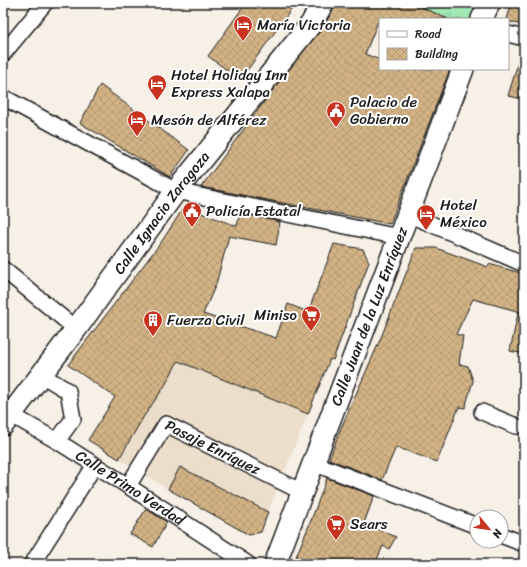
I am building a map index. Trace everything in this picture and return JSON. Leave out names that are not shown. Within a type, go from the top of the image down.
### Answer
[{"type":"main road","name":"Calle Ignacio Zaragoza","points":[[6,416],[76,329],[176,191],[310,24],[323,3]]},
{"type":"main road","points":[[482,18],[489,3]]},
{"type":"main road","name":"Calle Juan de la Luz Enríquez","points":[[275,564],[463,70]]},
{"type":"street","points":[[3,54],[45,3]]},
{"type":"street","points":[[509,34],[524,38]]},
{"type":"street","points":[[3,97],[176,191],[399,237]]},
{"type":"street","points":[[408,214],[524,264]]},
{"type":"street","points":[[3,269],[76,329]]},
{"type":"street","points":[[40,374],[68,391],[73,419],[57,441]]},
{"type":"street","points":[[482,412],[516,426]]},
{"type":"street","name":"Calle Primo Verdad","points":[[6,416],[57,441],[248,564]]},
{"type":"street","name":"Pasaje Enríquez","points":[[128,486],[166,424],[302,492]]},
{"type":"street","points":[[313,462],[469,523]]},
{"type":"street","points":[[32,564],[95,465]]},
{"type":"street","points":[[509,538],[524,544]]},
{"type":"shaded area","points":[[178,361],[308,414],[268,512],[180,467],[168,489],[119,459]]},
{"type":"green space","points":[[412,3],[477,3],[470,18],[446,18]]},
{"type":"building","name":"María Victoria","points":[[246,3],[296,3],[240,80],[208,56]]},
{"type":"building","name":"Palacio de Gobierno","points":[[338,3],[412,3],[446,18],[379,18],[365,54],[379,60],[379,70],[450,70],[390,224],[201,187],[278,83],[320,31]]},
{"type":"building","points":[[512,3],[524,3],[524,26],[509,21],[509,18],[507,18]]},
{"type":"building","points":[[521,53],[524,54],[524,99],[508,96]]},
{"type":"building","name":"Mesón de Alférez","points":[[100,85],[189,150],[170,177],[80,123]]},
{"type":"building","points":[[184,207],[237,226],[240,213],[280,222],[276,245],[229,236],[216,284],[203,314],[276,338],[288,304],[308,312],[334,244],[363,249],[369,262],[333,360],[330,359],[308,414],[178,361],[164,387],[144,416],[119,459],[88,440],[115,397],[68,365],[162,241]]},
{"type":"building","points":[[416,248],[436,248],[488,267],[489,264],[524,274],[524,313],[473,299],[456,334],[463,336],[459,364],[468,366],[473,381],[465,408],[459,407],[437,462],[396,447],[382,480],[329,459],[380,340]]},
{"type":"building","points":[[518,313],[524,313],[524,354],[510,351]]},
{"type":"building","points":[[180,467],[268,512],[261,532],[249,535],[168,489]]},
{"type":"building","points":[[327,478],[374,496],[364,523],[396,537],[389,549],[383,546],[375,564],[293,564]]},
{"type":"building","points":[[146,509],[167,522],[153,547],[130,534]]},
{"type":"place","name":"María Victoria","points":[[243,42]]},
{"type":"place","name":"Hotel Holiday Inn Express Xalapa","points":[[157,101]]},
{"type":"place","name":"Palacio de Gobierno","points":[[336,128]]},
{"type":"place","name":"Mesón de Alférez","points":[[137,137]]},
{"type":"place","name":"Policía Estatal","points":[[192,228]]},
{"type":"place","name":"Hotel México","points":[[426,231]]},
{"type":"place","name":"Miniso","points":[[311,332]]},
{"type":"place","name":"Fuerza Civil","points":[[153,337]]},
{"type":"place","name":"Sears","points":[[336,541]]}]
